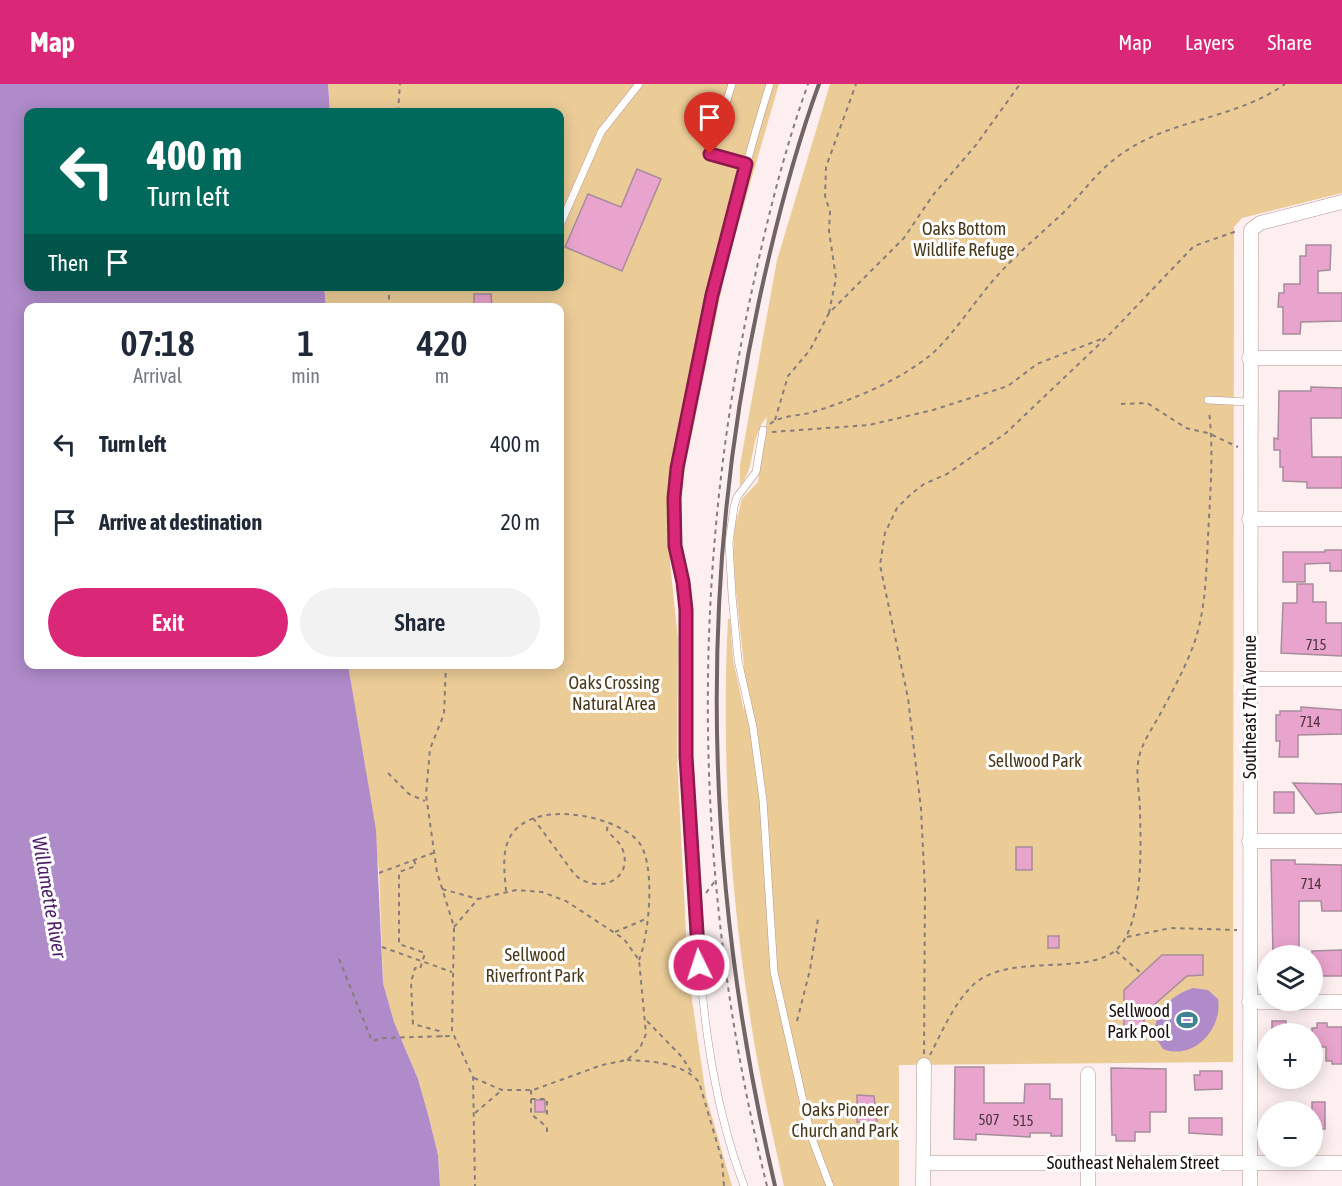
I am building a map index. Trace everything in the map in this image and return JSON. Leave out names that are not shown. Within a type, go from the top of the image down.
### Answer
[{"type":"street","points":[[1251,228],[1260,223],[1342,202]]},
{"type":"street","name":"Southeast 7th Avenue","points":[[1250,1186],[1249,358],[1251,228]]},
{"type":"street","points":[[1249,358],[1342,358]]},
{"type":"street","points":[[1249,519],[1342,519]]},
{"type":"street","points":[[1249,679],[1342,679]]},
{"type":"street","points":[[1249,841],[1342,841]]},
{"type":"street","points":[[1249,1002],[1342,1002]]},
{"type":"street","points":[[923,1186],[924,1065]]},
{"type":"street","points":[[1088,1074],[1088,1186]]},
{"type":"street","name":"Southeast Nehalem Street","points":[[924,1163],[1342,1163]]},
{"type":"lane","points":[[564,216],[601,132],[639,84]]},
{"type":"lane","points":[[732,84],[710,154],[746,164]]},
{"type":"lane","points":[[744,1186],[726,1134],[716,1093],[699,965],[686,756],[686,610],[675,546],[674,498],[677,468],[712,295],[746,164],[770,84]]},
{"type":"lane","points":[[1208,400],[1249,402]]},
{"type":"lane","points":[[763,430],[756,472],[737,497],[734,507],[729,562],[738,660],[753,727],[763,800],[772,960],[811,1137],[830,1186]]},
{"type":"path","points":[[398,108],[400,84]]},
{"type":"path","points":[[775,420],[788,376],[810,350],[829,313],[836,278],[829,231],[830,212],[825,196],[826,167],[856,84]]},
{"type":"path","points":[[829,313],[904,238],[933,195],[976,145],[1020,84]]},
{"type":"path","points":[[763,430],[775,420],[812,412],[863,393],[929,356],[1014,255],[1061,215],[1113,160],[1136,144],[1197,118],[1233,111],[1260,100],[1285,84]]},
{"type":"path","points":[[924,1065],[924,890],[921,809],[908,698],[880,565],[885,533],[897,508],[911,494],[924,484],[964,463],[1006,433],[1107,337],[1194,246],[1251,228]]},
{"type":"path","points":[[763,430],[782,433],[869,425],[933,410],[1008,386],[1037,364],[1107,337]]},
{"type":"path","points":[[924,1065],[955,1007],[972,986],[982,978],[1021,967],[1066,964],[1098,958],[1116,951],[1127,937],[1133,923],[1138,870],[1138,763],[1143,747],[1182,671],[1199,628],[1207,575],[1212,435],[1208,400]]},
{"type":"path","points":[[1121,404],[1148,403],[1186,428],[1212,435],[1249,451]]},
{"type":"path","points":[[446,669],[444,714],[430,749],[427,801],[434,853],[454,927],[451,1015],[453,1036],[473,1077],[475,1186]]},
{"type":"path","points":[[388,773],[409,794],[427,801]]},
{"type":"path","points":[[506,891],[504,867],[509,838],[522,823],[551,814],[570,813],[626,832],[639,842],[648,880],[648,918],[645,943],[639,960]]},
{"type":"path","points":[[533,818],[575,875],[584,882],[594,885],[602,885],[615,879],[623,864],[622,849],[607,830],[608,824]]},
{"type":"path","points":[[379,873],[434,853]]},
{"type":"path","points":[[414,860],[417,866],[399,872],[399,944],[425,952],[420,969],[415,968],[411,982],[412,1024],[439,1031],[442,1037]]},
{"type":"path","points":[[442,889],[478,900]]},
{"type":"path","points":[[454,927],[478,900],[506,891],[527,890],[554,896],[614,932],[629,945],[639,960],[647,1021],[644,1042],[627,1059]]},
{"type":"path","points":[[614,932],[648,918]]},
{"type":"path","points":[[790,1044],[810,970],[818,919]]},
{"type":"path","points":[[1127,937],[1171,928],[1249,930]]},
{"type":"path","points":[[382,947],[452,972]]},
{"type":"path","points":[[1116,951],[1142,974]]},
{"type":"path","points":[[339,959],[372,1041],[382,1038],[453,1036]]},
{"type":"path","points":[[647,1021],[682,1058],[705,1094],[722,1160],[724,1186]]},
{"type":"path","points":[[473,1077],[502,1090],[531,1090],[602,1065],[627,1059],[657,1063],[692,1074]]},
{"type":"path","points":[[475,1113],[502,1090]]},
{"type":"path","points":[[531,1090],[531,1114],[547,1127],[547,1135]]},
{"type":"path","points":[[531,1099],[547,1099],[547,1116]]},
{"type":"green space","points":[[328,84],[779,84],[727,263],[687,457],[670,562],[678,640],[677,755],[688,972],[706,1096],[732,1186],[440,1186],[438,1155],[429,1118],[418,1079],[394,1022],[383,983],[379,870],[349,669],[564,669],[564,303],[326,303],[324,291],[564,291],[564,108],[330,108]]},
{"type":"green space","points":[[830,84],[1342,84],[1342,193],[1242,218],[1234,227],[1233,1062],[899,1065],[899,1186],[784,1186],[760,1073],[745,983],[729,827],[726,723],[728,619],[730,619],[733,659],[744,711],[744,666],[733,564],[734,530],[742,499],[758,482],[767,417],[761,425],[749,469],[740,486],[740,465],[777,260]]},
{"type":"water","name":"Willamette River","points":[[0,84],[328,84],[330,108],[24,108],[24,291],[324,291],[326,303],[24,303],[24,669],[349,669],[376,830],[383,983],[394,1022],[418,1079],[429,1118],[438,1155],[440,1186],[0,1186]]},
{"type":"water","name":"Sellwood Park Pool","points":[[1193,988],[1208,990],[1218,999],[1216,1021],[1204,1040],[1195,1046],[1174,1052],[1163,1049],[1154,1035],[1157,1019],[1171,1000]]},
{"type":"building","points":[[637,169],[661,179],[622,271],[565,247],[588,194],[621,207]]},
{"type":"building","points":[[1306,245],[1331,245],[1330,270],[1318,271],[1318,293],[1342,293],[1342,321],[1301,322],[1300,334],[1283,334],[1283,307],[1278,307],[1279,293],[1284,293],[1284,284],[1300,284],[1300,256],[1306,256]]},
{"type":"building","points":[[474,294],[491,294],[492,303],[474,303]]},
{"type":"building","points":[[1311,387],[1342,388],[1342,418],[1311,418],[1312,457],[1342,457],[1342,488],[1307,488],[1307,482],[1283,481],[1280,450],[1274,450],[1274,438],[1278,439],[1279,391],[1311,391]]},
{"type":"building","points":[[1325,550],[1342,550],[1342,571],[1330,571],[1330,563],[1305,564],[1305,582],[1283,582],[1283,552],[1325,552]]},
{"type":"building","points":[[1297,584],[1313,584],[1313,602],[1326,602],[1326,623],[1342,623],[1342,656],[1281,653],[1283,603],[1297,603]]},
{"type":"building","points":[[1301,707],[1342,710],[1342,734],[1298,735],[1298,757],[1279,757],[1280,741],[1276,741],[1276,715],[1280,715],[1280,711],[1301,711]]},
{"type":"building","points":[[1293,783],[1342,784],[1342,812],[1316,814]]},
{"type":"building","points":[[1274,792],[1294,792],[1294,813],[1274,813]]},
{"type":"building","points":[[1016,847],[1032,847],[1032,870],[1016,870]]},
{"type":"building","points":[[1271,860],[1295,860],[1295,864],[1342,865],[1342,911],[1322,911],[1321,901],[1299,901],[1299,945],[1273,945]]},
{"type":"building","points":[[1048,936],[1059,936],[1059,948],[1048,948]]},
{"type":"building","points":[[1342,950],[1342,976],[1323,976],[1323,951]]},
{"type":"building","points":[[1162,955],[1203,955],[1203,975],[1187,976],[1155,1004],[1144,1018],[1144,1034],[1124,1034],[1124,990]]},
{"type":"building","points":[[1272,1021],[1286,1021],[1286,1023],[1272,1023]]},
{"type":"building","points":[[1323,1023],[1327,1023],[1327,1027],[1342,1027],[1342,1064],[1332,1064],[1332,1061],[1326,1061],[1326,1047],[1323,1047]]},
{"type":"building","points":[[955,1067],[984,1067],[984,1103],[1024,1103],[1025,1084],[1050,1084],[1050,1099],[1062,1099],[1062,1136],[1051,1136],[1051,1133],[1030,1133],[1030,1137],[976,1134],[976,1140],[954,1139]]},
{"type":"building","points":[[1111,1068],[1166,1069],[1166,1112],[1150,1112],[1150,1132],[1135,1132],[1135,1141],[1116,1141],[1116,1135],[1112,1135]]},
{"type":"building","points":[[1200,1071],[1222,1071],[1222,1089],[1195,1090],[1194,1075],[1200,1075]]},
{"type":"building","points":[[857,1095],[874,1096],[877,1122],[857,1122]]},
{"type":"building","points":[[535,1100],[545,1100],[545,1112],[535,1112]]},
{"type":"building","points":[[1323,1102],[1325,1102],[1325,1129],[1323,1129]]},
{"type":"building","points":[[1189,1118],[1222,1118],[1222,1135],[1189,1133]]},
{"type":"railway","points":[[775,1186],[752,1076],[734,965],[723,855],[717,744],[718,634],[725,523],[738,412],[759,301],[778,219],[801,137],[819,84]]},
{"type":"place","name":"Sellwood Park Pool","points":[[1187,1020]]},
{"type":"route","points":[[699,965],[687,790],[686,610],[682,573],[675,546],[674,498],[677,468],[712,295],[746,164],[710,154]]},
{"type":"park label","name":"Oaks Bottom Wildlife Refuge","points":[[964,238]]},
{"type":"park label","name":"Oaks Crossing Natural Area","points":[[614,692]]},
{"type":"park label","name":"Sellwood Park","points":[[1035,760]]},
{"type":"park label","name":"Sellwood Riverfront Park","points":[[535,964]]},
{"type":"park label","name":"Oaks Pioneer Church and Park","points":[[845,1119]]}]
